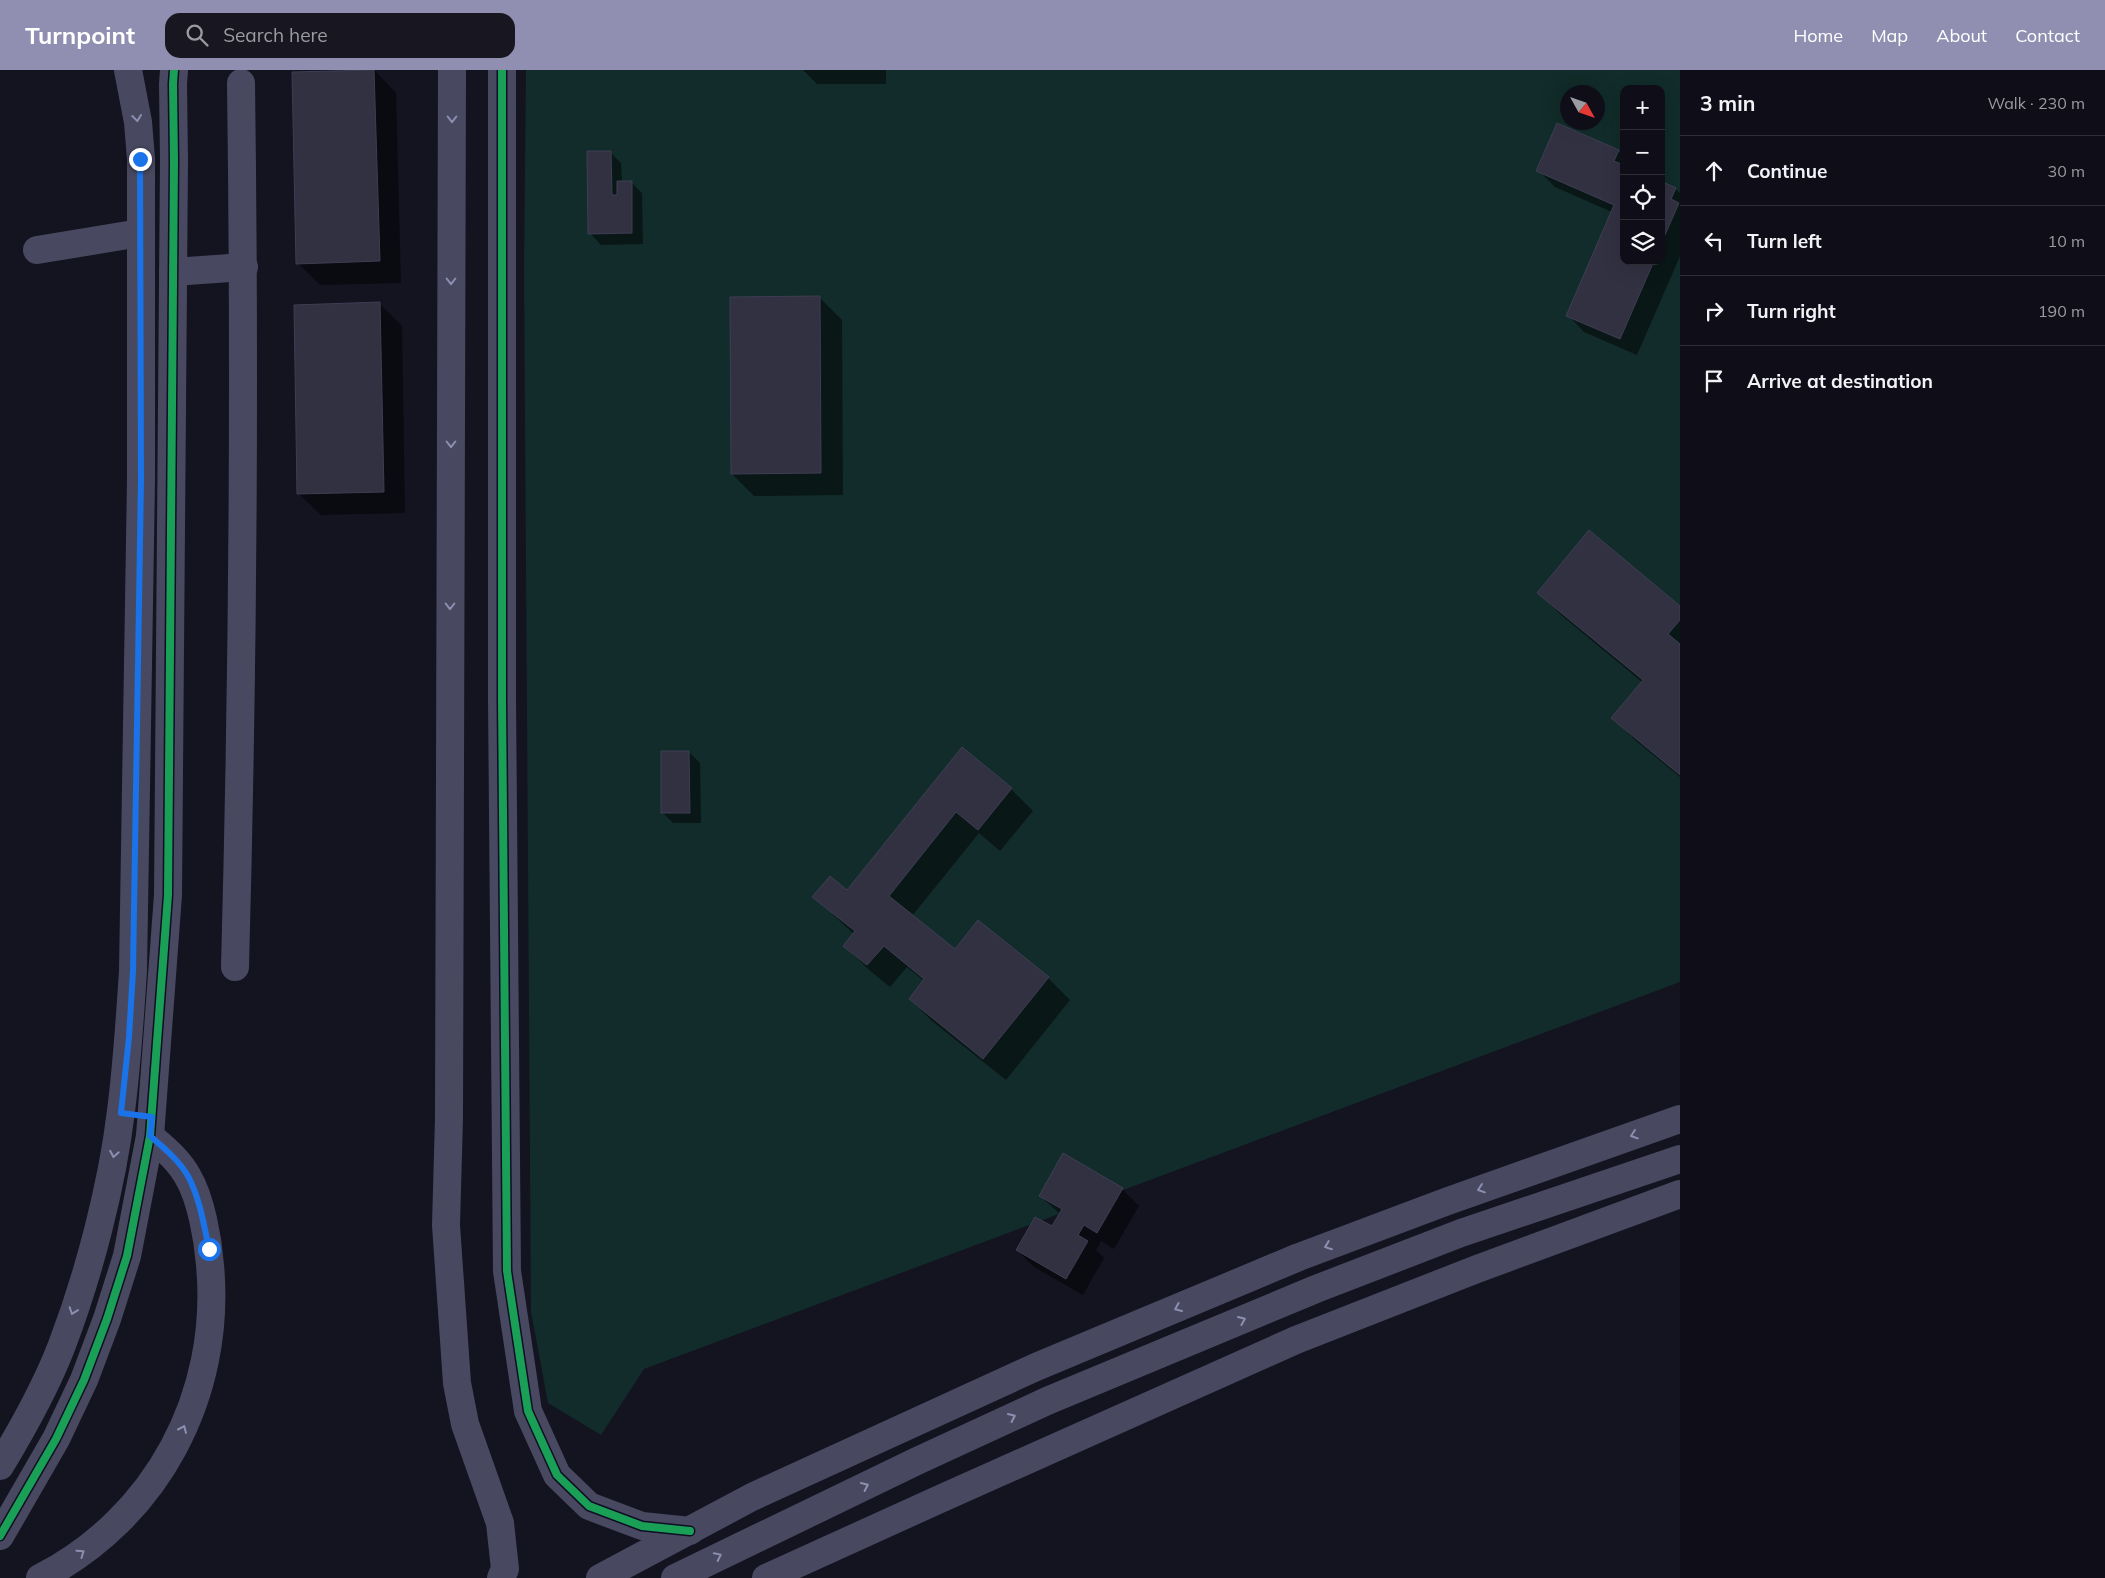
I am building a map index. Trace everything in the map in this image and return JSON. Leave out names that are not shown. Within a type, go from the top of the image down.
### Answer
[{"type":"street","points":[[0,1466],[36,1401],[62,1346],[82,1287],[98,1226],[121,1113],[129,1037],[133,971],[141,480],[140,159],[138,122],[128,70]]},
{"type":"street","points":[[0,1536],[56,1439],[84,1380],[108,1319],[126,1256],[139,1200],[151,1126],[168,896],[174,70]]},
{"type":"street","points":[[452,70],[449,1118],[446,1225],[457,1383],[465,1424],[500,1523],[505,1569],[501,1578]]},
{"type":"street","points":[[502,70],[502,698],[507,1271],[528,1411],[557,1475],[589,1506],[642,1526],[690,1531]]},
{"type":"street","points":[[235,967],[243,624],[244,267],[242,83]]},
{"type":"street","points":[[37,250],[140,233]]},
{"type":"street","points":[[173,272],[244,267]]},
{"type":"street","points":[[40,1578],[90,1547],[118,1522],[143,1495],[183,1432],[206,1360],[212,1323],[209,1249],[201,1212],[189,1177],[151,1126],[121,1113]]},
{"type":"street","points":[[600,1578],[752,1497],[1036,1367],[1300,1257],[1448,1201],[1680,1119]]},
{"type":"street","points":[[675,1578],[890,1474],[1047,1401],[1316,1289],[1462,1233],[1680,1159]]},
{"type":"street","points":[[766,1578],[940,1498],[1296,1340],[1486,1266],[1680,1194]]},
{"type":"green space","points":[[526,70],[1680,70],[1680,982],[644,1369],[601,1435],[548,1403],[531,1312],[524,271]]},
{"type":"building","points":[[374,70],[380,261],[296,264],[292,72]]},
{"type":"building","points":[[1557,123],[1560,124],[1560,130],[1573,130],[1619,150],[1614,161],[1620,163],[1620,265],[1652,265],[1620,339],[1566,316],[1614,205],[1536,171]]},
{"type":"building","points":[[587,151],[611,151],[612,195],[617,195],[617,181],[632,181],[632,233],[588,234]]},
{"type":"building","points":[[1665,183],[1676,188],[1671,199],[1679,203],[1665,235]]},
{"type":"building","points":[[820,296],[821,473],[731,474],[730,297]]},
{"type":"building","points":[[380,302],[384,492],[297,494],[294,305]]},
{"type":"building","points":[[1589,530],[1680,606],[1680,620],[1668,634],[1680,644],[1680,775],[1611,718],[1643,680],[1537,593]]},
{"type":"building","points":[[962,747],[1012,788],[978,830],[956,812],[889,896],[955,949],[978,920],[1049,977],[983,1059],[909,999],[924,979],[884,946],[867,965],[843,946],[855,931],[812,897],[830,876],[847,890]]},
{"type":"building","points":[[661,751],[689,751],[690,813],[661,813]]},
{"type":"building","points":[[1063,1153],[1123,1188],[1097,1233],[1084,1225],[1078,1235],[1088,1241],[1066,1279],[1016,1250],[1035,1217],[1052,1226],[1062,1209],[1039,1196]]},
{"type":"cycle path","points":[[0,1536],[56,1439],[84,1380],[107,1319],[127,1256],[150,1136],[168,895],[174,70]]},
{"type":"cycle path","points":[[502,70],[502,699],[507,1271],[528,1411],[557,1475],[589,1506],[642,1526],[690,1531]]},
{"type":"route","points":[[140,159],[141,480],[133,971],[129,1037],[121,1113],[152,1117],[150,1136],[172,1155],[189,1177],[201,1212],[209,1249]]}]
